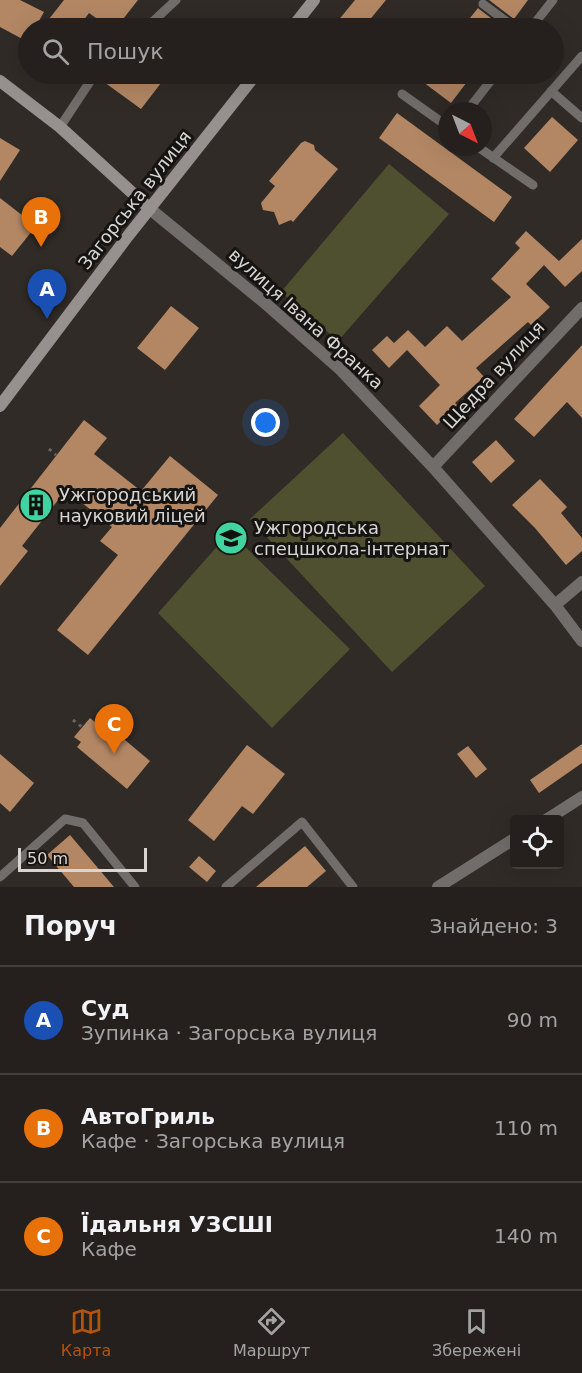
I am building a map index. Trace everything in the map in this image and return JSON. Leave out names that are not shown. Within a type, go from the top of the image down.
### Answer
[{"type":"street","points":[[300,18],[314,0]]},
{"type":"street","name":"вулиця Івана Франка","points":[[0,81],[60,127],[150,209],[265,303],[340,370],[433,467],[555,605],[582,641]]},
{"type":"street","name":"Загорська вулиця","points":[[0,406],[248,84]]},
{"type":"street","name":"Щедра вулиця","points":[[433,467],[582,308]]},
{"type":"street","points":[[555,605],[582,582]]},
{"type":"street","points":[[553,815],[582,797]]},
{"type":"street","points":[[438,887],[510,842]]},
{"type":"lane","points":[[157,18],[176,0]]},
{"type":"lane","points":[[539,18],[553,0]]},
{"type":"lane","points":[[483,3],[502,18]]},
{"type":"lane","points":[[564,76],[582,56]]},
{"type":"lane","points":[[60,127],[89,84]]},
{"type":"lane","points":[[474,102],[488,84]]},
{"type":"lane","points":[[493,158],[557,84]]},
{"type":"lane","points":[[551,91],[582,118]]},
{"type":"lane","points":[[402,94],[438,120]]},
{"type":"lane","points":[[490,156],[533,186]]},
{"type":"lane","points":[[0,877],[64,819],[83,823],[135,887]]},
{"type":"lane","points":[[226,887],[302,822],[353,887]]},
{"type":"path","points":[[49,449],[56,455]]},
{"type":"path","points":[[73,720],[82,727]]},
{"type":"green space","points":[[389,164],[449,214],[338,341],[281,292]]},
{"type":"green space","points":[[343,433],[485,586],[392,672],[250,519]]},
{"type":"green space","points":[[230,532],[350,649],[272,728],[158,613]]},
{"type":"building","points":[[0,0],[20,0],[44,12],[41,18],[18,18],[18,37],[0,27]]},
{"type":"building","points":[[64,0],[138,0],[124,18],[96,18],[89,13],[85,18],[50,18]]},
{"type":"building","points":[[355,0],[386,0],[371,18],[340,18]]},
{"type":"building","points":[[489,0],[528,0],[513,18]]},
{"type":"building","points":[[478,8],[491,18],[470,18]]},
{"type":"building","points":[[107,84],[160,84],[141,109]]},
{"type":"building","points":[[426,84],[465,84],[450,102]]},
{"type":"building","points":[[397,113],[438,143],[438,156],[456,156],[512,197],[494,222],[379,138]]},
{"type":"building","points":[[552,117],[578,140],[550,172],[524,148]]},
{"type":"building","points":[[0,138],[20,150],[0,181]]},
{"type":"building","points":[[305,141],[314,145],[315,150],[338,169],[293,222],[291,220],[279,225],[274,212],[263,210],[261,203],[275,186],[269,181]]},
{"type":"building","points":[[0,198],[36,226],[12,256],[0,247]]},
{"type":"building","points":[[526,231],[559,261],[582,239],[582,271],[565,287],[544,265],[526,284],[550,307],[531,325],[528,322],[476,368],[484,377],[455,403],[457,405],[437,425],[419,406],[440,385],[407,350],[389,368],[372,350],[387,336],[394,343],[408,330],[425,347],[447,326],[462,341],[511,297],[491,279],[520,248],[515,243]]},
{"type":"building","points":[[171,306],[199,328],[165,370],[137,348]]},
{"type":"building","points":[[582,345],[582,418],[567,402],[534,437],[514,419]]},
{"type":"building","points":[[84,420],[107,438],[94,454],[141,491],[170,456],[218,495],[88,655],[57,630],[118,555],[100,541],[112,527],[66,490],[22,546],[28,551],[0,586],[0,528]]},
{"type":"building","points":[[496,440],[515,461],[491,483],[472,462]]},
{"type":"building","points":[[540,479],[567,507],[561,513],[582,538],[582,551],[566,565],[512,505]]},
{"type":"building","points":[[90,718],[97,724],[100,719],[150,761],[127,789],[77,747],[81,742],[74,737]]},
{"type":"building","points":[[582,744],[582,763],[539,793],[530,780]]},
{"type":"building","points":[[247,745],[285,774],[253,814],[242,806],[214,841],[188,820]]},
{"type":"building","points":[[468,746],[487,769],[476,778],[457,754]]},
{"type":"building","points":[[0,754],[34,783],[10,812],[0,803]]},
{"type":"building","points":[[70,835],[114,887],[74,887],[47,855]]},
{"type":"building","points":[[305,846],[326,871],[307,887],[256,887]]},
{"type":"building","points":[[199,856],[216,871],[207,882],[189,867]]},
{"type":"place","name":"АвтоГриль","points":[[41,247]]},
{"type":"place","name":"Суд","points":[[47,319]]},
{"type":"place","name":"Ужгородський науковий ліцей","points":[[36,505]]},
{"type":"place","name":"Ужгородська спецшкола-інтернат","points":[[231,538]]},
{"type":"place","name":"Їдальня УЗСШІ","points":[[114,754]]}]
